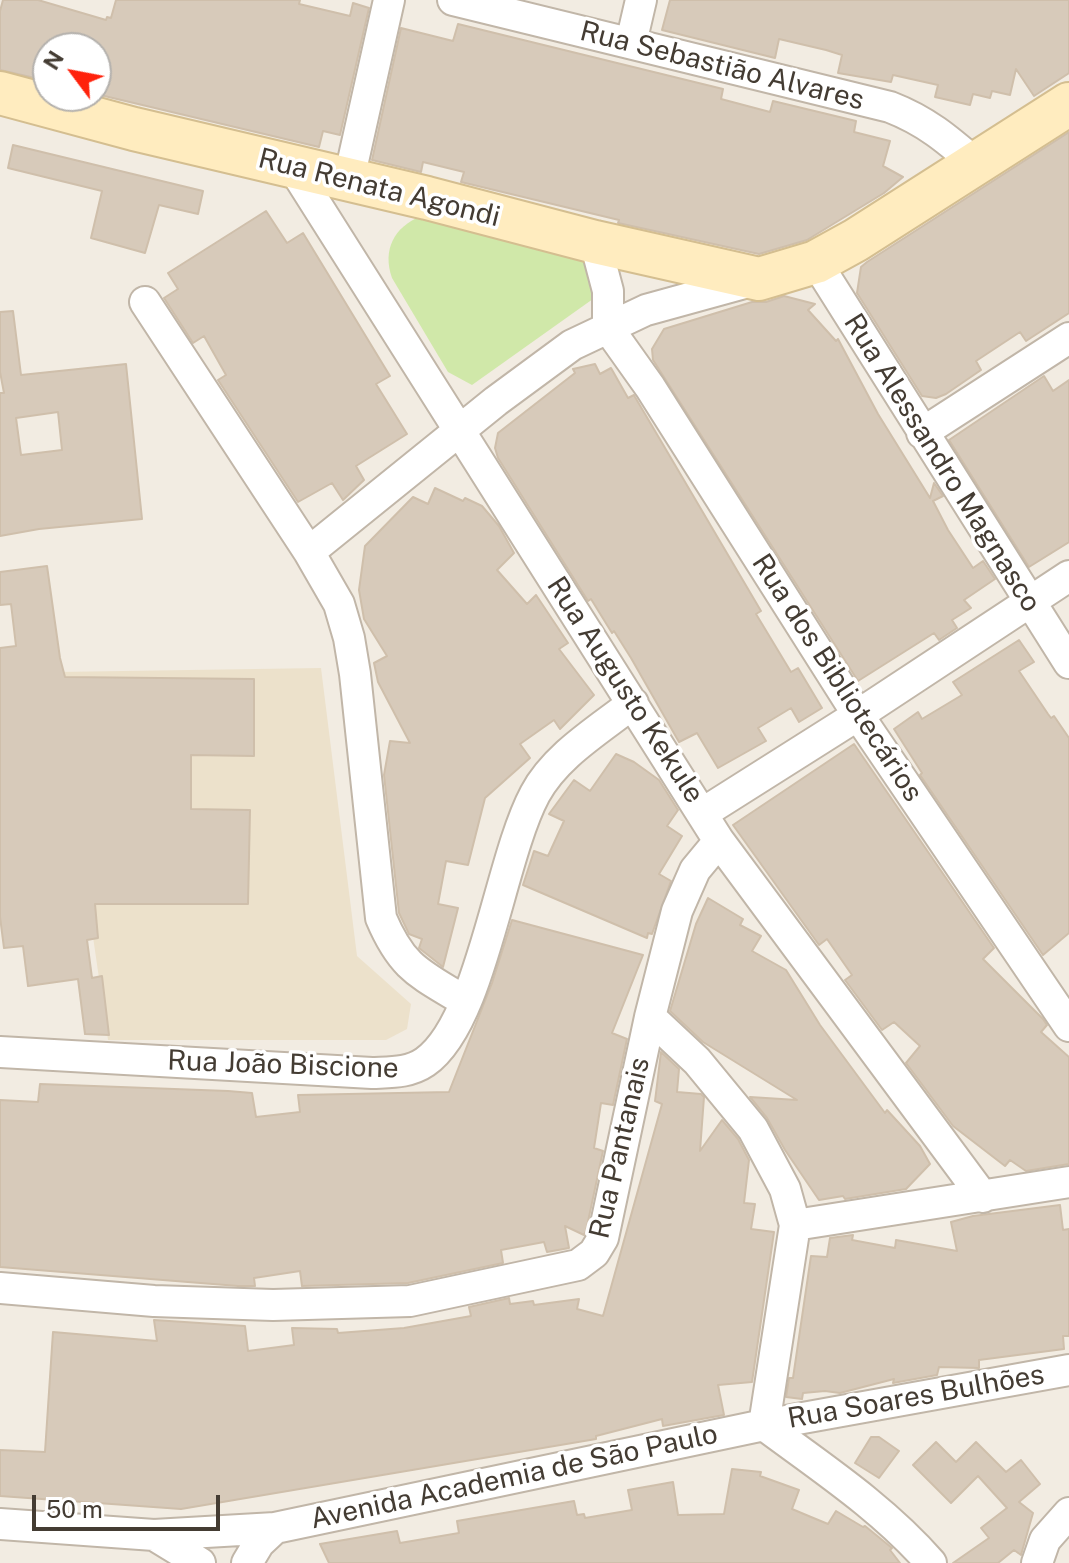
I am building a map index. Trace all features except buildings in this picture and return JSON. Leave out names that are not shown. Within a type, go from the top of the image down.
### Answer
[{"type":"street","points":[[349,179],[389,0]]},
{"type":"street","name":"Rua Sebastião Alvares","points":[[453,0],[890,107],[937,130],[976,164]]},
{"type":"street","points":[[631,43],[641,0]]},
{"type":"street","name":"Rua Renata Agondi","points":[[0,93],[595,242],[759,279]]},
{"type":"street","points":[[309,552],[572,345],[646,310],[816,262],[856,240],[1069,104]]},
{"type":"street","name":"Rua Augusto Kekule","points":[[292,166],[719,841],[983,1197]]},
{"type":"street","points":[[595,242],[608,291],[608,328]]},
{"type":"street","name":"Rua Alessandro Magnasco","points":[[816,262],[1069,663]]},
{"type":"street","points":[[145,302],[309,552],[339,604],[349,638],[381,918],[393,946],[408,966],[466,1002]]},
{"type":"street","name":"Rua dos Bibliotecários","points":[[608,328],[650,387],[858,715],[1069,1026]]},
{"type":"street","points":[[922,433],[1069,338]]},
{"type":"street","points":[[703,813],[1069,576]]},
{"type":"street","name":"Rua João Biscione","points":[[0,1051],[372,1073],[408,1071],[426,1061],[444,1043],[466,1002],[521,823],[537,790],[561,760],[633,703]]},
{"type":"street","name":"Rua Pantanais","points":[[0,1288],[169,1301],[273,1305],[410,1301],[578,1265],[594,1253],[603,1238],[650,1017],[685,889],[695,870],[719,841]]},
{"type":"street","points":[[650,1017],[697,1061],[753,1129],[785,1189],[795,1225],[764,1425],[873,1505],[931,1563]]},
{"type":"street","points":[[795,1225],[1069,1182]]},
{"type":"street","name":"Rua Soares Bulhões","points":[[764,1425],[1069,1370]]},
{"type":"street","name":"Avenida Academia de São Paulo","points":[[0,1524],[154,1535],[275,1528],[764,1425]]},
{"type":"street","points":[[1037,1563],[1045,1540],[1069,1513]]},
{"type":"street","points":[[247,1563],[259,1543],[275,1528]]},
{"type":"street","points":[[154,1535],[200,1563]]},
{"type":"shaded area","points":[[321,668],[357,956],[411,1004],[407,1029],[386,1040],[108,1040],[57,672]]},
{"type":"green space","points":[[421,216],[590,258],[614,284],[472,385],[448,372],[392,278],[389,258],[393,241],[404,226]]}]
